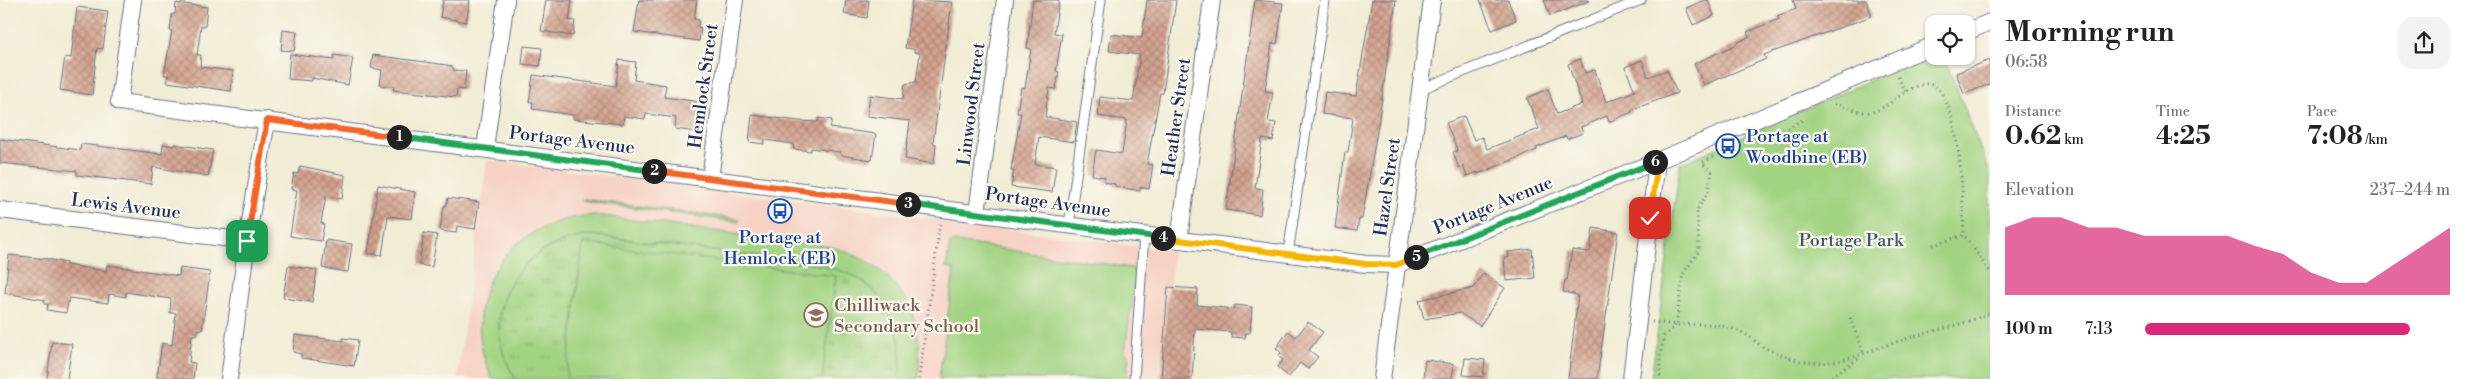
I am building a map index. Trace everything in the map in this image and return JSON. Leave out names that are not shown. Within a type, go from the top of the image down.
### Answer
[{"type":"street","name":"Portage Avenue","points":[[133,0],[119,102],[485,148],[1366,264],[1396,265],[1658,161],[1925,49]]},
{"type":"street","points":[[485,148],[506,0]]},
{"type":"street","name":"Hemlock Street","points":[[710,178],[735,0]]},
{"type":"street","name":"Linwood Street","points":[[977,213],[1005,0]]},
{"type":"street","name":"Heather Street","points":[[1179,240],[1212,0]]},
{"type":"street","name":"Hazel Street","points":[[1382,379],[1432,0]]},
{"type":"street","points":[[1975,28],[1990,22]]},
{"type":"street","points":[[228,379],[247,241],[267,120]]},
{"type":"street","points":[[1631,379],[1658,161]]},
{"type":"street","name":"Lewis Avenue","points":[[0,210],[247,241]]},
{"type":"lane","points":[[1069,225],[1101,0]]},
{"type":"lane","points":[[1288,254],[1325,0]]},
{"type":"lane","points":[[1421,89],[1642,0]]},
{"type":"lane","points":[[1134,379],[1144,235]]},
{"type":"path","points":[[1831,105],[1843,105],[1872,112],[1884,107],[1899,94],[1925,84],[1936,86],[1942,93],[1956,131],[1960,158],[1964,235],[1990,272]]},
{"type":"path","points":[[1745,143],[1779,133],[1807,116]]},
{"type":"path","points":[[1660,379],[1660,357],[1664,336],[1676,325],[1683,274],[1699,251],[1697,210],[1708,192],[1712,172],[1702,163],[1716,155]]},
{"type":"path","points":[[918,379],[942,209]]},
{"type":"path","points":[[1933,245],[1964,235]]},
{"type":"path","points":[[1638,320],[1676,325],[1722,325],[1738,330],[1776,352],[1802,361],[1834,362],[1865,354],[1898,341],[1967,324],[1990,313]]},
{"type":"path","points":[[1850,318],[1865,354]]},
{"type":"path","points":[[1828,379],[1865,354]]},
{"type":"shaded area","name":"Chilliwack Secondary School","points":[[487,160],[1173,251],[1161,379],[457,379]]},
{"type":"green space","name":"Portage Park","points":[[1925,56],[1925,65],[1948,65],[1990,173],[1990,379],[1651,379],[1680,164]]},
{"type":"green space","points":[[583,199],[739,219],[739,222],[583,201]]},
{"type":"green space","points":[[596,215],[832,247],[855,255],[874,266],[890,279],[903,295],[912,313],[918,333],[920,355],[918,379],[898,379],[900,350],[894,321],[879,296],[853,275],[827,266],[593,235],[566,240],[543,251],[524,266],[510,284],[501,306],[499,330],[504,354],[516,379],[492,379],[482,348],[480,319],[485,292],[496,267],[514,247],[537,231],[564,220]]},
{"type":"green space","points":[[593,235],[827,266],[853,275],[879,296],[894,321],[900,350],[898,379],[516,379],[504,354],[499,330],[502,306],[510,284],[525,266],[544,251],[567,240]]},
{"type":"green space","points":[[956,242],[1132,268],[1136,274],[1125,351],[1129,357],[1126,379],[939,379],[954,270],[946,268],[950,243]]},
{"type":"green space","points":[[583,243],[836,276],[822,379],[566,379]]},
{"type":"building","points":[[443,0],[470,0],[466,22],[440,17]]},
{"type":"building","points":[[546,0],[572,0],[569,20],[575,21],[573,36],[541,31]]},
{"type":"building","points":[[639,0],[697,0],[694,19],[699,20],[698,27],[701,28],[699,41],[634,32]]},
{"type":"building","points":[[846,0],[869,0],[867,18],[844,14]]},
{"type":"building","points":[[912,0],[952,2],[933,143],[936,144],[934,164],[905,159],[910,121],[867,116],[870,95],[903,99],[905,84],[916,82],[920,53],[914,52],[914,49],[905,48]]},
{"type":"building","points":[[1033,0],[1059,0],[1054,33],[1062,34],[1056,71],[1059,72],[1056,89],[1049,88],[1045,117],[1077,122],[1074,142],[1039,137],[1035,164],[1056,167],[1052,192],[1011,187],[1014,170],[1011,170],[1021,113],[1017,113],[1021,87],[1025,88],[1031,49],[1027,48]]},
{"type":"building","points":[[1147,0],[1176,0],[1163,93],[1160,93],[1147,164],[1153,165],[1149,189],[1140,187],[1140,191],[1115,186],[1115,184],[1104,182],[1105,177],[1092,175],[1096,150],[1122,154],[1127,120],[1098,116],[1100,97],[1133,101],[1140,55],[1109,51],[1111,34],[1142,38]]},
{"type":"building","points":[[1255,0],[1283,3],[1277,44],[1272,43],[1265,91],[1273,92],[1268,122],[1276,123],[1273,141],[1262,139],[1255,188],[1263,189],[1260,215],[1226,210]]},
{"type":"building","points":[[1372,0],[1396,0],[1378,125],[1362,219],[1359,219],[1357,231],[1335,228],[1345,152],[1348,152],[1353,118],[1322,114],[1325,92],[1356,96]]},
{"type":"building","points":[[1480,0],[1508,0],[1516,20],[1492,30]]},
{"type":"building","points":[[1544,0],[1588,0],[1589,1],[1550,16]]},
{"type":"building","points":[[1708,0],[1714,16],[1693,25],[1686,8]]},
{"type":"building","points":[[1793,0],[1866,0],[1872,16],[1764,55],[1766,59],[1704,85],[1694,64],[1749,37],[1747,32],[1779,19],[1777,16],[1796,9]]},
{"type":"building","points":[[176,3],[207,7],[205,26],[201,26],[197,55],[201,55],[200,67],[233,71],[231,91],[167,82],[168,75],[164,75],[172,31],[170,31],[172,14],[175,14]]},
{"type":"building","points":[[77,7],[108,11],[103,49],[97,48],[92,95],[60,90],[65,57],[71,58]]},
{"type":"building","points":[[283,30],[297,32],[294,51],[281,50]]},
{"type":"building","points":[[524,46],[542,48],[540,66],[522,64]]},
{"type":"building","points":[[290,54],[334,60],[334,55],[353,58],[348,85],[312,78],[312,81],[288,79]]},
{"type":"building","points":[[373,55],[447,65],[453,67],[453,70],[466,71],[464,90],[457,89],[456,97],[393,90],[394,87],[380,85],[382,70],[371,68]]},
{"type":"building","points":[[1580,59],[1585,73],[1595,70],[1606,102],[1635,91],[1625,67],[1642,60],[1648,77],[1667,70],[1677,93],[1631,110],[1632,112],[1609,122],[1607,116],[1581,127],[1583,133],[1567,139],[1566,136],[1478,174],[1478,172],[1467,176],[1463,166],[1459,168],[1453,152],[1457,151],[1456,147],[1446,123],[1464,116],[1474,140],[1482,137],[1487,149],[1539,129],[1527,98],[1548,89],[1557,114],[1582,104],[1568,64]]},
{"type":"building","points":[[619,60],[636,62],[634,80],[666,85],[664,97],[708,103],[704,133],[675,129],[676,118],[646,114],[645,119],[624,116],[623,124],[573,119],[573,115],[532,109],[533,102],[529,102],[533,75],[616,86]]},
{"type":"building","points":[[1990,60],[1990,84],[1964,94],[1956,73]]},
{"type":"building","points":[[752,115],[798,121],[818,122],[818,118],[832,120],[830,128],[876,134],[872,160],[840,155],[840,152],[811,148],[811,151],[793,149],[794,144],[765,140],[764,144],[749,142]]},
{"type":"building","points":[[0,139],[80,150],[81,144],[162,154],[163,144],[174,146],[174,144],[213,150],[208,176],[153,167],[151,184],[77,175],[77,171],[0,163]]},
{"type":"building","points":[[300,166],[345,175],[342,199],[326,196],[321,223],[324,224],[321,241],[290,236],[297,190],[291,189],[294,173],[298,174]]},
{"type":"building","points":[[378,185],[415,192],[412,219],[388,216],[382,255],[368,253]]},
{"type":"building","points":[[448,198],[479,202],[475,229],[457,226],[456,233],[440,231],[444,206],[446,206]]},
{"type":"building","points":[[1593,228],[1618,232],[1597,379],[1568,379],[1578,295],[1563,292],[1572,250],[1590,252]]},
{"type":"building","points":[[424,233],[437,235],[432,267],[419,265]]},
{"type":"building","points":[[326,240],[352,244],[348,272],[322,268]]},
{"type":"building","points":[[1532,249],[1535,278],[1506,281],[1504,258],[1509,257],[1508,252]]},
{"type":"building","points":[[9,255],[47,259],[66,263],[66,265],[106,271],[107,265],[179,276],[180,268],[210,272],[202,330],[197,329],[197,335],[192,335],[189,362],[195,363],[193,379],[157,377],[162,343],[172,345],[176,313],[170,313],[171,299],[126,292],[126,297],[109,294],[108,303],[69,298],[66,313],[47,310],[48,304],[44,304],[45,300],[5,293]]},
{"type":"building","points":[[288,266],[317,270],[312,302],[283,298]]},
{"type":"building","points":[[1483,273],[1505,288],[1480,326],[1460,313],[1424,319],[1419,300],[1474,288]]},
{"type":"building","points":[[1168,287],[1198,289],[1197,305],[1234,309],[1235,305],[1252,307],[1250,333],[1246,333],[1245,338],[1231,337],[1231,332],[1195,329],[1192,379],[1161,379]]},
{"type":"building","points":[[1308,322],[1323,332],[1309,350],[1318,357],[1308,369],[1300,363],[1289,377],[1277,367],[1283,360],[1278,356],[1281,353],[1276,348],[1288,331],[1296,337]]},
{"type":"building","points":[[295,335],[343,341],[343,338],[358,340],[354,366],[301,358],[301,354],[293,352]]},
{"type":"building","points":[[52,342],[72,344],[67,379],[47,379]]},
{"type":"building","points":[[1465,358],[1485,360],[1483,377],[1463,375]]},
{"type":"building","points":[[1425,360],[1454,364],[1452,379],[1423,379]]},
{"type":"place","name":"Portage at Woodbine (EB)","points":[[1728,146]]},
{"type":"place","name":"Portage at Hemlock (EB)","points":[[780,211]]},
{"type":"place","name":"Chilliwack Secondary School","points":[[816,315]]},
{"type":"route","points":[[247,241],[267,120],[1366,264],[1396,265],[1658,161],[1650,218]]}]
